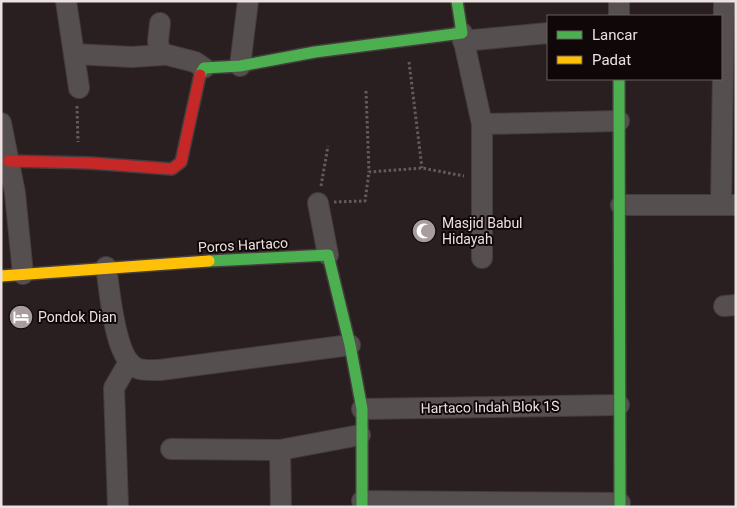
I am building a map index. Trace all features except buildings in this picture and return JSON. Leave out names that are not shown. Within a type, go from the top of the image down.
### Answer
[{"type":"street","points":[[66,1],[79,88]]},
{"type":"street","points":[[240,66],[248,1]]},
{"type":"street","points":[[457,1],[482,124],[482,258]]},
{"type":"street","points":[[619,1],[619,15]]},
{"type":"street","points":[[621,205],[728,205],[724,1]]},
{"type":"street","points":[[160,23],[158,48],[162,55]]},
{"type":"street","points":[[74,54],[132,57],[162,55],[194,62],[204,68],[240,66],[315,52],[406,40],[547,33]]},
{"type":"street","points":[[9,161],[90,163],[161,169],[177,166],[181,162],[197,80],[204,68]]},
{"type":"street","points":[[318,202],[328,255],[350,345],[362,410],[360,435],[362,504],[620,505],[618,405],[621,205],[619,80]]},
{"type":"street","points":[[482,124],[619,121]]},
{"type":"street","points":[[1,123],[15,193],[23,274]]},
{"type":"street","name":"Poros Hartaco","points":[[1,276],[106,267],[328,255]]},
{"type":"street","points":[[106,267],[119,342],[129,362],[136,368],[160,370],[350,345]]},
{"type":"street","points":[[118,507],[114,388],[129,362]]},
{"type":"street","name":"Hartaco Indah Blok 1S","points":[[362,410],[618,405]]},
{"type":"street","points":[[171,449],[280,450],[360,435]]},
{"type":"street","points":[[280,450],[281,507]]},
{"type":"path","points":[[406,40],[422,168]]},
{"type":"path","points":[[79,88],[76,116],[78,148],[90,163]]},
{"type":"path","points":[[328,146],[318,202],[365,201],[369,172],[366,91]]},
{"type":"path","points":[[369,172],[422,168],[482,180]]},
{"type":"traffic: fast","points":[[200,75],[204,68],[240,66],[315,52],[462,33],[457,1]]},
{"type":"traffic: fast","points":[[619,80],[620,507]]},
{"type":"traffic: fast","points":[[209,261],[328,255],[350,345],[362,409],[362,507]]},
{"type":"traffic: slow","points":[[1,276],[209,261]]},
{"type":"traffic: jam","points":[[9,161],[90,163],[172,169],[181,162],[200,75]]},
{"type":"place","name":"Masjid Babul Hidayah","points":[[424,231]]},
{"type":"place","name":"Pondok Dian","points":[[21,317]]}]
